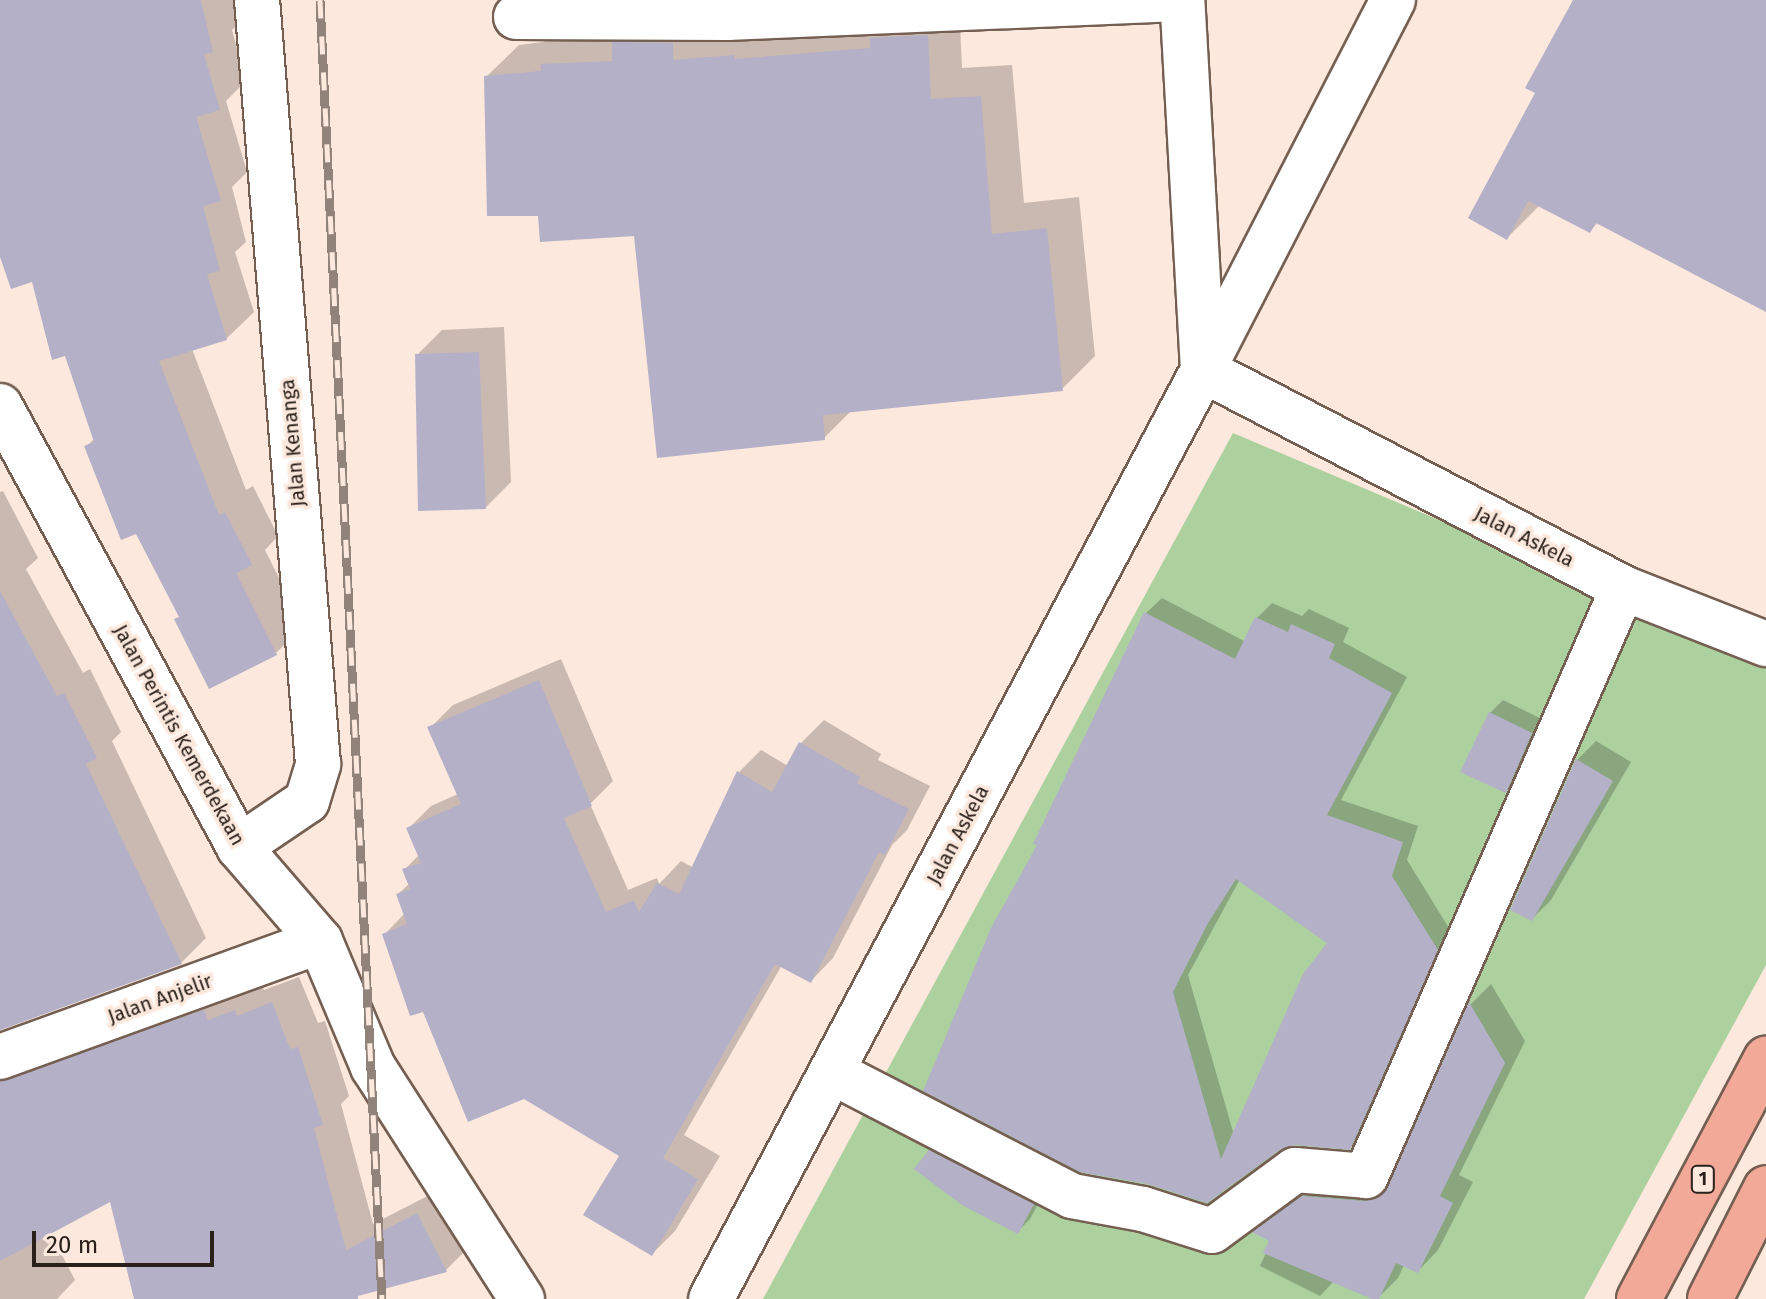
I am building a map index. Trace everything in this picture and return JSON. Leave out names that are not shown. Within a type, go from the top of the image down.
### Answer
[{"type":"main road","name":"1","points":[[1639,1299],[1766,1059]]},
{"type":"main road","points":[[1710,1299],[1766,1188]]},
{"type":"street","name":"Jalan Kenanga","points":[[239,847],[307,801],[318,764],[257,0]]},
{"type":"street","points":[[516,17],[727,18],[1161,0]]},
{"type":"street","points":[[1182,0],[1203,370]]},
{"type":"street","name":"Jalan Askela","points":[[711,1299],[1203,370],[1393,0]]},
{"type":"street","name":"Jalan Askela","points":[[1203,370],[1623,588],[1766,644]]},
{"type":"street","name":"Jalan Perintis Kemerdekaan","points":[[0,406],[239,847],[320,941],[373,1067],[522,1299]]},
{"type":"street","points":[[832,1072],[1072,1196],[1143,1209],[1212,1231],[1295,1170],[1366,1176],[1623,588]]},
{"type":"street","name":"Jalan Anjelir","points":[[0,1057],[320,941]]},
{"type":"green space","points":[[1233,433],[1766,658],[1766,965],[1584,1299],[763,1299]]},
{"type":"building","points":[[0,0],[201,0],[213,52],[204,54],[220,110],[196,117],[221,201],[203,206],[220,271],[207,274],[227,340],[159,361],[219,515],[225,512],[252,565],[236,573],[277,655],[209,689],[174,619],[179,617],[136,534],[121,540],[84,446],[94,442],[65,356],[52,360],[32,282],[11,289],[0,257]]},
{"type":"building","points":[[1573,0],[1766,0],[1766,312],[1596,223],[1590,233],[1528,201],[1507,240],[1468,218],[1535,93],[1525,88]]},
{"type":"building","points":[[928,35],[931,99],[981,96],[992,234],[1047,228],[1063,391],[823,415],[825,440],[657,458],[634,236],[540,242],[538,216],[487,216],[484,76],[541,71],[541,64],[612,61],[612,42],[673,43],[673,60],[734,55],[735,59],[870,48],[870,38]]},
{"type":"building","points":[[479,352],[486,509],[418,511],[415,354]]},
{"type":"building","points":[[0,591],[57,696],[64,693],[97,758],[86,764],[182,964],[0,1030]]},
{"type":"building","points":[[1144,612],[1235,659],[1255,617],[1288,632],[1291,624],[1335,644],[1329,658],[1392,693],[1327,815],[1403,842],[1392,876],[1438,950],[1350,1150],[1297,1145],[1281,1149],[1207,1203],[1148,1184],[1080,1172],[923,1091],[991,928],[1037,845],[1033,844]],"holes":[[[1236,879],[1327,943],[1303,974],[1221,1159],[1173,992],[1208,923]]]},
{"type":"building","points":[[539,680],[592,806],[564,818],[606,912],[634,900],[639,912],[657,883],[679,894],[737,771],[772,792],[799,742],[860,777],[857,783],[909,809],[885,855],[879,852],[811,983],[775,964],[663,1158],[698,1179],[652,1256],[583,1215],[619,1156],[524,1099],[468,1122],[423,1012],[410,1016],[382,934],[407,924],[396,894],[410,889],[402,869],[421,863],[406,828],[461,804],[427,727]]},
{"type":"building","points":[[1489,712],[1532,733],[1506,793],[1460,772]]},
{"type":"building","points":[[1576,759],[1613,781],[1532,921],[1510,910]]},
{"type":"building","points":[[272,1002],[290,1049],[298,1047],[323,1125],[314,1128],[346,1250],[417,1213],[447,1272],[358,1296],[358,1299],[134,1299],[110,1202],[0,1261],[0,1081],[204,1010],[208,1020],[235,1010],[237,1016]]},
{"type":"building","points":[[1469,1002],[1505,1063],[1440,1196],[1453,1203],[1418,1273],[1396,1263],[1379,1299],[1372,1299],[1263,1253],[1269,1241],[1252,1232],[1302,1196],[1365,1201],[1378,1198],[1388,1187]]},
{"type":"building","points":[[929,1150],[1034,1204],[1018,1234],[962,1205],[914,1169]]},
{"type":"railway","points":[[320,0],[382,1299]]}]
